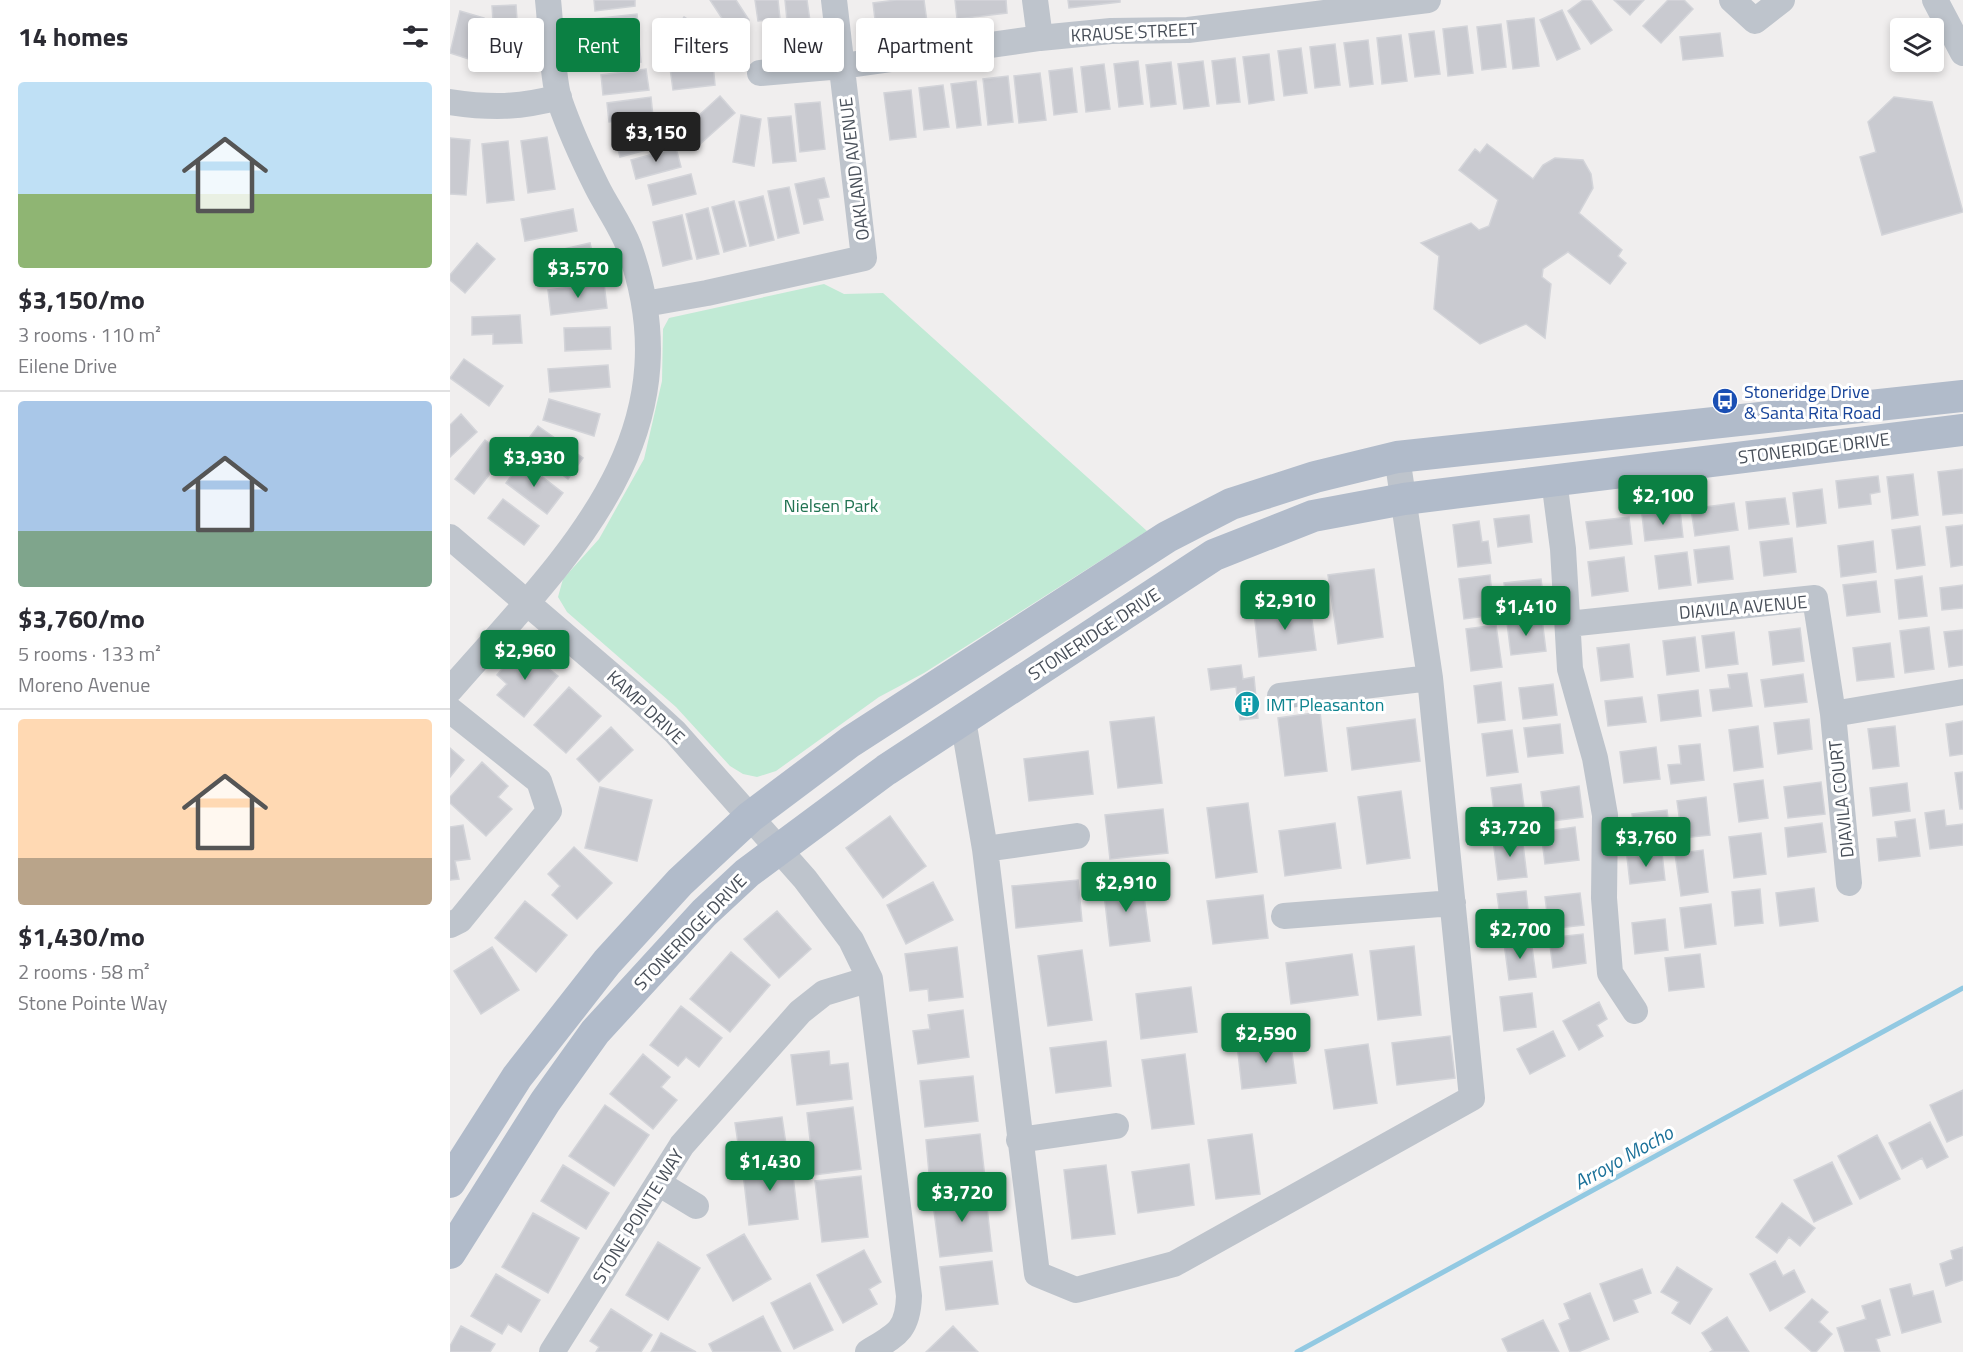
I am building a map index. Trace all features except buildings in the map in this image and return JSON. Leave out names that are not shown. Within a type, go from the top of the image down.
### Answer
[{"type":"main road","name":"STONERIDGE DRIVE","points":[[450,1182],[517,1077],[607,962],[680,882],[750,817],[850,742],[1167,537],[1231,504],[1315,477],[1397,457],[1963,396]]},
{"type":"main road","name":"STONERIDGE DRIVE","points":[[450,1253],[545,1102],[595,1032],[704,913],[777,850],[886,770],[1214,555],[1313,516],[1404,499],[1963,430]]},
{"type":"street","points":[[450,690],[527,602],[607,497],[630,451],[641,411],[648,355],[645,304],[628,245],[595,184],[559,97],[548,0]]},
{"type":"street","name":"OAKLAND AVENUE","points":[[834,0],[836,18]]},
{"type":"street","points":[[1035,0],[1040,38]]},
{"type":"street","name":"KRAUSE STREET","points":[[844,66],[1040,38],[1111,31],[1188,30],[1372,4],[1428,0]]},
{"type":"street","points":[[1732,0],[1755,21],[1782,0]]},
{"type":"street","points":[[1935,0],[1963,53]]},
{"type":"street","name":"KRAUSE STREET","points":[[760,73],[772,72]]},
{"type":"street","name":"OAKLAND AVENUE","points":[[645,304],[707,293],[864,258],[843,72]]},
{"type":"street","points":[[450,102],[492,108],[534,104],[559,97]]},
{"type":"street","points":[[963,720],[985,849],[1037,1274],[1076,1290],[1174,1264],[1472,1098],[1430,678],[1397,457]]},
{"type":"street","points":[[1554,480],[1563,549],[1570,669],[1595,758],[1605,815],[1604,898],[1610,973],[1635,1011]]},
{"type":"street","name":"KAMP DRIVE","points":[[450,537],[675,732],[777,850],[806,879],[852,940],[870,979],[909,1296],[908,1317],[897,1335],[868,1352]]},
{"type":"street","name":"DIAVILA AVENUE","points":[[1568,624],[1815,598],[1833,714]]},
{"type":"street","points":[[1280,696],[1430,678]]},
{"type":"street","points":[[1833,714],[1963,692]]},
{"type":"street","points":[[450,710],[539,781],[549,811],[460,920],[450,925]]},
{"type":"street","name":"DIAVILA COURT","points":[[1833,714],[1849,883]]},
{"type":"street","points":[[985,849],[1077,836]]},
{"type":"street","points":[[1284,916],[1453,903]]},
{"type":"street","name":"STONE POINTE WAY","points":[[552,1352],[682,1145],[800,1012],[824,993],[870,979]]},
{"type":"street","points":[[1019,1140],[1116,1126]]},
{"type":"street","points":[[658,1183],[696,1206]]},
{"type":"green space","name":"Nielsen Park","points":[[824,284],[844,294],[883,293],[1147,531],[924,673],[879,697],[776,771],[757,777],[743,774],[730,766],[676,707],[567,612],[558,597],[563,579],[599,539],[644,459],[662,381],[663,329],[669,318]]},
{"type":"waterway","name":"Arroyo Mocho","points":[[1297,1352],[1963,988]]},
{"type":"place","name":"Stoneridge Drive & Santa Rita Road","points":[[1725,401]]},
{"type":"place","name":"IMT Pleasanton","points":[[1247,704]]}]
